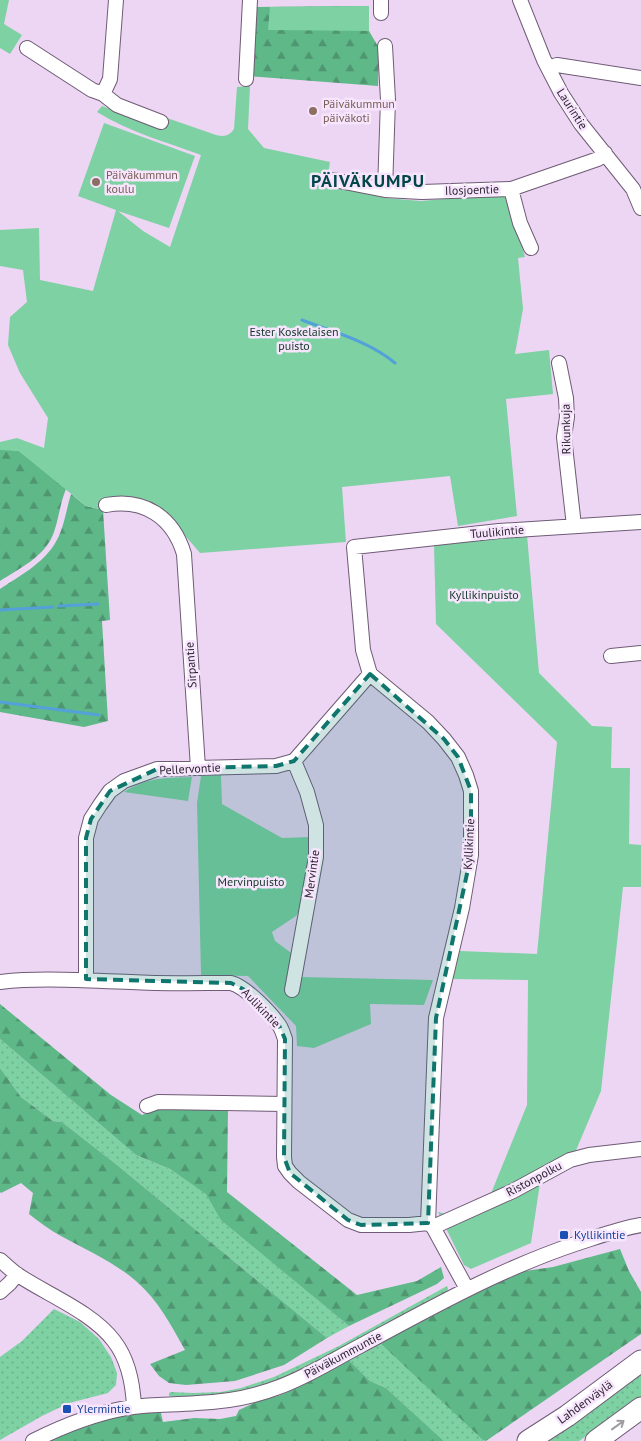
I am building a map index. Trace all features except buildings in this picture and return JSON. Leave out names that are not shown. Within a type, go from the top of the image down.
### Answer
[{"type":"highway","name":"Lahdenväylä","points":[[528,1441],[567,1416],[641,1362]]},
{"type":"highway","points":[[596,1441],[641,1408]]},
{"type":"street","points":[[103,94],[110,79],[116,0]]},
{"type":"street","points":[[246,79],[250,0]]},
{"type":"street","name":"Laurintie","points":[[520,0],[548,68],[561,93],[581,124],[633,189],[641,208]]},
{"type":"street","points":[[386,46],[388,100],[386,190]]},
{"type":"street","points":[[27,48],[92,90],[103,94],[117,105],[161,122]]},
{"type":"street","points":[[548,68],[557,65],[641,78]]},
{"type":"street","name":"Ilosjoentie","points":[[334,180],[386,190],[422,192],[511,188],[598,159],[605,154]]},
{"type":"street","points":[[511,188],[520,223],[530,248]]},
{"type":"street","name":"Rikunkuja","points":[[559,363],[568,416],[564,437],[574,526]]},
{"type":"street","name":"Sirpantie","points":[[106,505],[126,503],[146,508],[155,513],[171,526],[187,559],[198,768]]},
{"type":"street","name":"Tuulikintie","points":[[370,674],[363,650],[354,547],[500,531],[641,522]]},
{"type":"street","points":[[611,656],[641,653]]},
{"type":"street","points":[[294,761],[370,674]]},
{"type":"street","name":"Kyllikintie","points":[[370,674],[428,722],[444,739],[458,757],[471,792],[471,855],[462,908],[436,1018],[430,1225]]},
{"type":"street","name":"Pellervontie","points":[[86,979],[86,838],[91,820],[110,790],[124,781],[157,769],[276,766],[294,761]]},
{"type":"street","name":"Mervintie","points":[[292,990],[316,857],[316,825],[307,792],[294,761]]},
{"type":"street","name":"Aulikintie","points":[[0,982],[13,980],[86,979],[131,982],[231,983],[238,985],[250,994],[278,1023],[285,1040],[284,1158],[285,1166],[290,1173],[348,1220],[361,1224],[430,1225]]},
{"type":"street","points":[[147,1106],[158,1102],[284,1104]]},
{"type":"street","name":"Ristonpolku","points":[[430,1225],[513,1191],[570,1160],[589,1155],[641,1149]]},
{"type":"street","points":[[430,1225],[467,1289]]},
{"type":"street","name":"Päiväkummuntie","points":[[33,1441],[104,1412],[134,1407],[224,1401],[251,1396],[279,1387],[310,1373],[467,1289],[545,1254],[611,1232],[641,1225]]},
{"type":"street","points":[[0,1260],[17,1274],[94,1322],[114,1341],[126,1364],[133,1389],[134,1407]]},
{"type":"street","points":[[0,1292],[17,1274]]},
{"type":"highlighted area","points":[[370,674],[444,739],[458,757],[471,791],[471,855],[436,1018],[428,1223],[361,1225],[348,1220],[290,1173],[284,1157],[285,1039],[278,1023],[243,989],[231,983],[86,979],[86,838],[91,819],[110,791],[157,769],[276,766],[294,761]]},
{"type":"green space","points":[[0,0],[9,0],[4,24],[22,35],[10,54],[0,48]]},
{"type":"green space","points":[[369,6],[369,31],[379,48],[378,86],[249,76],[251,7]]},
{"type":"green space","points":[[369,6],[369,31],[268,30],[270,7]]},
{"type":"green space","name":"Ester Koskelaisen puisto","points":[[250,86],[248,129],[264,148],[330,162],[326,188],[364,188],[385,193],[385,198],[421,201],[501,194],[507,197],[525,257],[518,258],[523,309],[515,354],[549,350],[553,394],[506,399],[517,516],[458,526],[450,476],[342,487],[346,542],[200,553],[164,511],[130,497],[108,500],[103,510],[86,506],[19,451],[0,450],[0,442],[17,438],[44,448],[48,418],[20,373],[8,345],[10,317],[27,302],[23,270],[0,266],[0,230],[39,228],[40,280],[93,291],[116,210],[78,196],[104,123],[195,156],[169,228],[118,211],[143,231],[170,247],[201,155],[135,131],[97,112],[102,106],[163,129],[167,118],[224,136],[234,129],[237,87]]},
{"type":"green space","points":[[0,450],[19,451],[66,489],[54,532],[45,548],[32,561],[0,581]]},
{"type":"green space","points":[[71,494],[86,506],[103,510],[110,620],[102,621],[108,721],[84,727],[0,712],[0,589],[29,570],[49,552],[60,533]]},
{"type":"green space","name":"Kyllikinpuisto","points":[[527,535],[539,673],[592,726],[612,727],[611,768],[630,768],[629,844],[641,845],[641,887],[623,887],[601,1091],[569,1167],[540,1183],[531,1243],[471,1269],[464,1265],[438,1212],[450,1215],[490,1196],[527,1105],[528,980],[452,979],[460,951],[537,954],[557,742],[436,624],[434,544]]},
{"type":"green space","name":"Mervinpuisto","points":[[221,775],[222,804],[282,838],[310,837],[313,843],[299,911],[296,916],[272,932],[275,941],[294,955],[300,977],[433,980],[424,1005],[370,1004],[371,1024],[314,1048],[297,1046],[296,1026],[248,976],[201,975],[197,803],[201,776]]},
{"type":"green space","points":[[192,777],[188,801],[124,792],[149,781],[165,778]]},
{"type":"green space","points":[[0,1004],[111,1095],[142,1115],[174,1103],[228,1109],[227,1192],[357,1295],[417,1281],[441,1267],[444,1278],[437,1284],[349,1326],[221,1220],[206,1194],[170,1169],[136,1155],[0,1039]]},
{"type":"green space","points":[[0,1039],[136,1155],[170,1169],[207,1194],[222,1220],[349,1326],[327,1338],[117,1165],[62,1122],[53,1121],[21,1097],[0,1068]]},
{"type":"green space","points":[[0,1068],[21,1097],[53,1121],[62,1122],[117,1165],[327,1338],[284,1365],[235,1381],[186,1385],[169,1383],[159,1376],[150,1364],[185,1350],[164,1313],[151,1296],[119,1268],[57,1234],[29,1214],[33,1193],[21,1183],[0,1192]]},
{"type":"green space","points":[[620,1249],[629,1271],[641,1292],[641,1334],[486,1441],[380,1343],[477,1293],[525,1271],[553,1267]]},
{"type":"green space","points":[[447,1286],[448,1290],[446,1292],[411,1312],[323,1360],[278,1381],[230,1395],[215,1397],[169,1396],[171,1392],[221,1392],[241,1388],[274,1377],[339,1346]]},
{"type":"green space","points":[[54,1309],[80,1322],[99,1339],[111,1357],[117,1373],[116,1385],[108,1393],[69,1403],[0,1440],[0,1357],[22,1341]]},
{"type":"green space","points":[[380,1343],[485,1441],[444,1441],[386,1388],[370,1381],[349,1360]]},
{"type":"green space","points":[[349,1360],[370,1381],[386,1388],[444,1441],[33,1441],[72,1423],[159,1405],[163,1422],[194,1418],[220,1419],[236,1416],[239,1410],[256,1402],[281,1395]]},
{"type":"green space","points":[[641,1372],[641,1398],[639,1400],[579,1441],[543,1441]]},
{"type":"waterway","points":[[302,320],[362,343],[385,355],[395,363]]},
{"type":"waterway","points":[[59,606],[98,604]]},
{"type":"waterway","points":[[0,610],[53,607]]},
{"type":"waterway","points":[[0,702],[99,715]]},
{"type":"place","name":"Päiväkummun päiväkoti","points":[[313,111]]},
{"type":"place","name":"Päiväkummun koulu","points":[[96,182]]},
{"type":"place","name":"Kyllikintie","points":[[564,1235]]},
{"type":"place","name":"Ylermintie","points":[[67,1409]]},
{"type":"district","name":"PÄIVÄKUMPU","points":[[368,181]]}]
